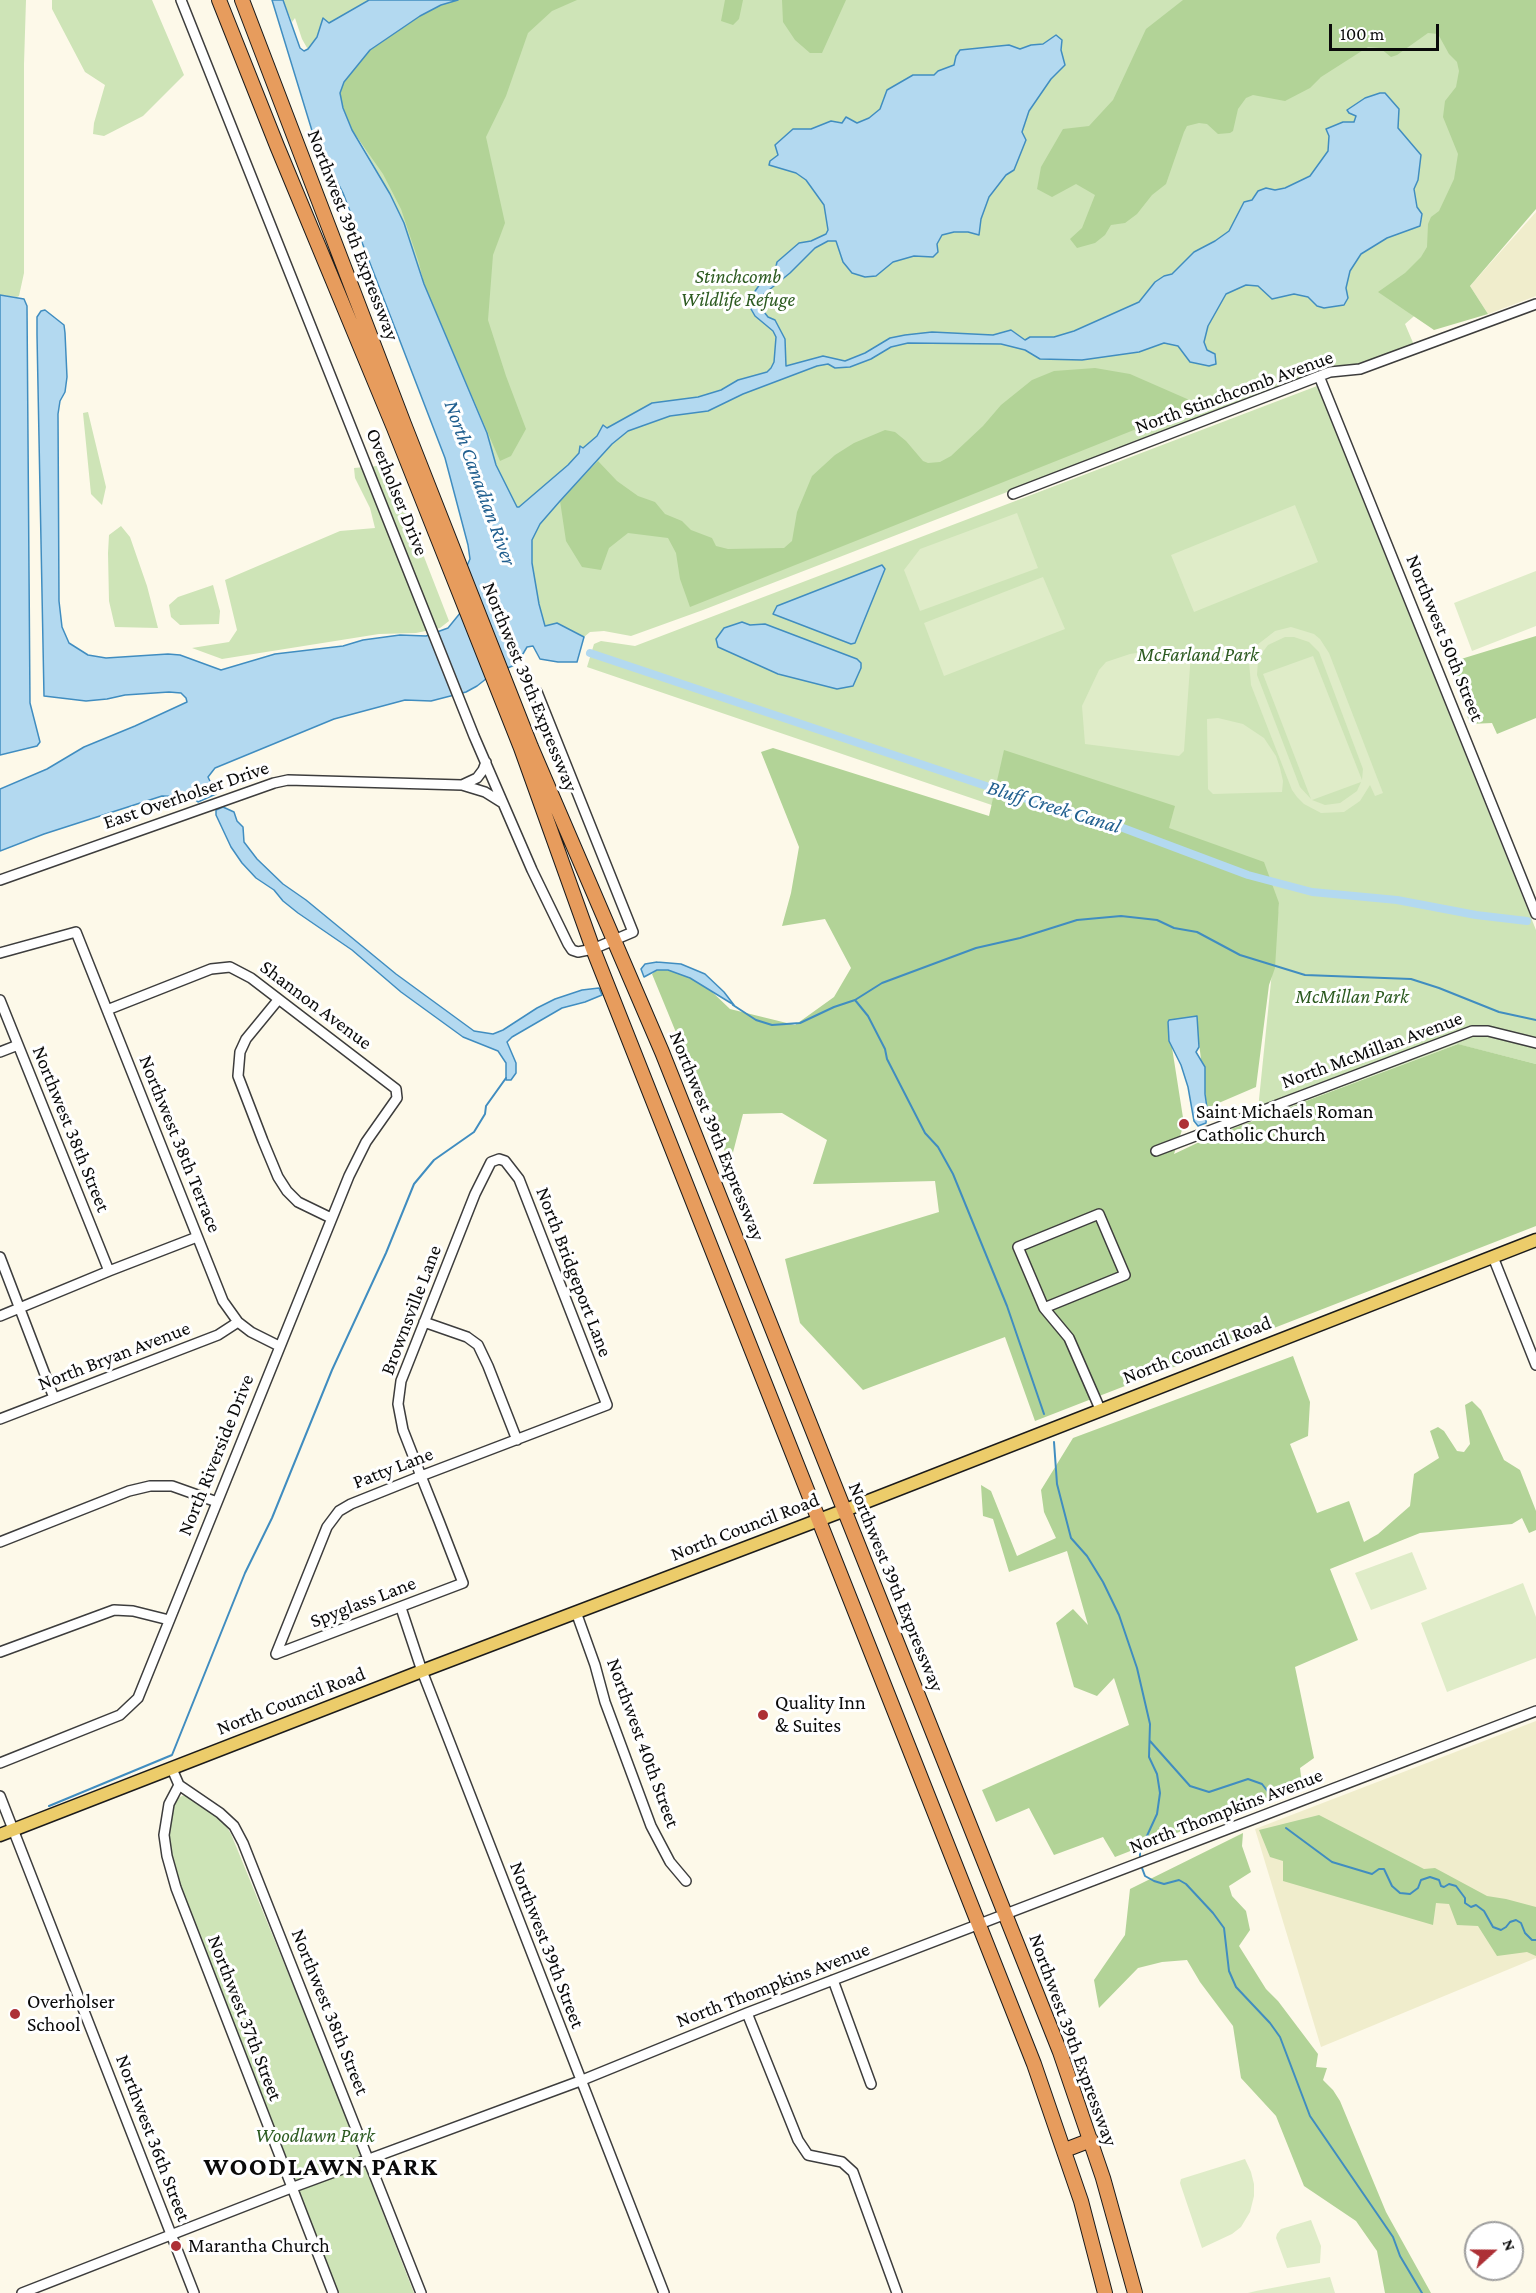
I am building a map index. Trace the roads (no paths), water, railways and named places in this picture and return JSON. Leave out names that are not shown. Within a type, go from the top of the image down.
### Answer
[{"type":"highway","name":"Northwest 39th Expressway","points":[[219,0],[277,146],[399,426]]},
{"type":"highway","name":"Northwest 39th Expressway","points":[[242,0],[399,426],[505,693],[593,949],[979,1924],[1065,2150],[1082,2201],[1105,2293]]},
{"type":"highway","name":"Northwest 39th Expressway","points":[[505,693],[616,940],[1060,2052],[1114,2212],[1135,2293]]},
{"type":"highway","points":[[1065,2150],[1091,2140]]},
{"type":"main road","name":"North Council Road","points":[[0,1835],[845,1510],[1536,1240]]},
{"type":"street","name":"Overholser Drive","points":[[182,0],[503,804],[568,944],[572,950],[578,952],[593,949]]},
{"type":"street","name":"North Stinchcomb Avenue","points":[[1013,494],[1319,376],[1337,370],[1360,369],[1536,304]]},
{"type":"street","name":"Northwest 50th Street","points":[[1319,376],[1536,914]]},
{"type":"street","points":[[537,692],[633,932],[593,949]]},
{"type":"street","points":[[462,786],[477,778],[486,762]]},
{"type":"street","name":"East Overholser Drive","points":[[0,880],[288,780],[462,786],[485,792],[503,804]]},
{"type":"street","name":"Northwest 38th Terrace","points":[[0,953],[76,932],[223,1301],[238,1322],[251,1332],[279,1346]]},
{"type":"street","name":"Shannon Avenue","points":[[107,1010],[222,966],[230,967],[242,972],[396,1089]]},
{"type":"street","name":"Northwest 38th Street","points":[[0,1000],[109,1270]]},
{"type":"street","points":[[278,1000],[246,1039],[240,1052],[238,1076],[267,1150],[287,1191],[298,1202],[331,1218]]},
{"type":"street","name":"North McMillan Avenue","points":[[1156,1151],[1472,1031],[1488,1031],[1536,1043]]},
{"type":"street","points":[[0,1052],[18,1045]]},
{"type":"street","name":"North Riverside Drive","points":[[0,1763],[120,1715],[138,1698],[331,1218],[366,1142],[397,1098],[396,1089]]},
{"type":"street","name":"Brownsville Lane","points":[[463,1583],[401,1422],[398,1404],[401,1381],[485,1171],[491,1162],[499,1159]]},
{"type":"street","name":"North Bridgeport Lane","points":[[499,1159],[505,1161],[519,1179],[607,1405]]},
{"type":"street","points":[[1044,1308],[1125,1275],[1099,1214],[1018,1247],[1044,1308],[1069,1338],[1101,1409]]},
{"type":"street","points":[[0,1316],[109,1270],[197,1237]]},
{"type":"street","points":[[0,1257],[54,1398]]},
{"type":"street","points":[[1493,1257],[1536,1365]]},
{"type":"street","name":"North Bryan Avenue","points":[[0,1419],[219,1335],[238,1322]]},
{"type":"street","points":[[424,1322],[467,1337],[478,1345],[517,1440]]},
{"type":"street","name":"Patty Lane","points":[[276,1654],[327,1527],[339,1511],[351,1504],[607,1405]]},
{"type":"street","points":[[0,1542],[129,1491],[150,1486],[172,1486],[217,1502]]},
{"type":"street","name":"Spyglass Lane","points":[[276,1654],[463,1583]]},
{"type":"street","name":"Northwest 39th Street","points":[[401,1608],[422,1671],[664,2293]]},
{"type":"street","points":[[0,1652],[114,1610],[133,1611],[169,1620]]},
{"type":"street","name":"Northwest 40th Street","points":[[576,1612],[604,1702],[651,1826],[670,1862],[686,1881]]},
{"type":"street","name":"North Thompkins Avenue","points":[[22,2293],[291,2188],[580,2081],[747,2013],[1536,1711]]},
{"type":"street","points":[[172,1769],[179,1785]]},
{"type":"street","name":"Northwest 38th Street","points":[[179,1785],[220,1813],[234,1826],[243,1843],[421,2293]]},
{"type":"street","name":"Northwest 37th Street","points":[[179,1785],[169,1804],[164,1835],[173,1877],[333,2293]]},
{"type":"street","name":"Northwest 36th Street","points":[[0,1796],[194,2293]]},
{"type":"street","points":[[833,1980],[871,2084]]},
{"type":"street","points":[[747,2013],[798,2140],[808,2155],[842,2162],[853,2172],[897,2293]]},
{"type":"water","name":"North Canadian River","points":[[272,0],[283,0],[300,48],[304,51],[317,37],[323,18],[329,23],[369,0],[458,0],[441,5],[420,16],[370,50],[344,82],[340,93],[352,130],[390,194],[404,223],[424,284],[487,433],[496,465],[517,507],[568,465],[579,453],[580,446],[583,448],[597,436],[603,425],[607,428],[652,403],[698,397],[721,390],[738,380],[767,372],[771,368],[774,362],[776,337],[773,331],[755,316],[751,309],[751,297],[760,284],[774,275],[777,262],[799,243],[811,241],[826,234],[828,230],[824,205],[806,180],[796,173],[769,165],[770,161],[778,155],[775,145],[793,129],[811,129],[831,121],[842,123],[846,117],[857,123],[869,118],[880,109],[887,90],[913,75],[934,75],[954,65],[960,50],[1009,45],[1020,49],[1043,44],[1056,35],[1062,40],[1061,50],[1065,65],[1051,79],[1029,111],[1022,132],[1026,140],[1014,170],[1006,175],[989,197],[981,219],[979,235],[954,232],[942,235],[937,244],[938,252],[933,257],[914,256],[893,262],[876,276],[865,277],[852,273],[843,262],[836,241],[828,241],[815,248],[790,273],[764,294],[761,308],[768,317],[775,320],[785,339],[786,366],[823,356],[845,361],[865,353],[890,338],[932,332],[993,335],[1011,330],[1025,340],[1030,337],[1054,337],[1074,331],[1139,302],[1155,282],[1172,274],[1194,252],[1229,231],[1244,202],[1252,200],[1258,191],[1266,188],[1275,190],[1285,188],[1310,176],[1328,151],[1329,136],[1326,129],[1343,122],[1354,122],[1356,116],[1347,110],[1365,98],[1380,93],[1385,93],[1399,109],[1398,128],[1421,155],[1418,180],[1414,189],[1417,207],[1422,214],[1420,226],[1387,238],[1361,254],[1350,271],[1346,288],[1348,298],[1344,305],[1324,308],[1317,306],[1308,297],[1294,294],[1272,299],[1258,286],[1246,285],[1226,294],[1208,326],[1204,342],[1207,350],[1215,354],[1216,364],[1209,366],[1190,362],[1178,346],[1164,343],[1139,352],[1082,360],[1040,359],[1025,350],[1001,344],[908,343],[891,347],[871,359],[850,367],[835,368],[828,364],[817,366],[743,394],[708,411],[670,416],[628,431],[612,444],[560,501],[540,524],[532,540],[532,563],[545,626],[557,623],[584,637],[577,662],[540,659],[533,646],[527,647],[517,664],[491,675],[466,692],[431,701],[405,700],[334,719],[215,768],[208,777],[216,794],[198,802],[191,797],[162,796],[44,834],[0,851],[0,789],[47,769],[84,747],[187,702],[181,693],[169,692],[86,701],[44,696],[37,335],[37,317],[41,311],[45,310],[64,325],[65,333],[67,377],[58,414],[59,601],[62,627],[69,643],[88,655],[106,658],[180,655],[221,670],[275,654],[343,646],[363,640],[400,635],[426,636],[448,628],[461,612],[465,570],[470,559],[445,458],[343,193],[313,134]]},
{"type":"water","points":[[0,295],[24,299],[27,306],[30,703],[40,742],[37,746],[0,755]]},
{"type":"water","points":[[882,565],[885,569],[855,643],[851,644],[773,614],[777,606]]},
{"type":"water","points":[[742,622],[750,625],[765,624],[857,659],[861,663],[861,668],[853,686],[837,689],[778,674],[718,647],[716,639],[724,628]]},
{"type":"water","points":[[223,807],[234,812],[237,821],[243,827],[244,842],[257,859],[283,884],[306,900],[396,974],[474,1031],[493,1034],[555,999],[582,990],[599,988],[602,995],[562,1008],[512,1037],[507,1042],[516,1063],[516,1073],[511,1080],[506,1080],[506,1063],[498,1051],[463,1037],[401,992],[352,950],[298,913],[274,890],[256,878],[231,847],[216,815],[216,810]]},
{"type":"water","points":[[657,962],[681,964],[705,974],[734,1005],[690,978],[668,970],[657,970],[644,977],[641,969],[645,964]]},
{"type":"water","points":[[1197,1016],[1199,1047],[1196,1052],[1205,1067],[1207,1108],[1206,1123],[1198,1126],[1194,1121],[1188,1087],[1181,1065],[1169,1041],[1168,1022]]},
{"type":"waterway","name":"Bluff Creek Canal","points":[[590,653],[1013,795],[1115,825],[1248,875],[1312,892],[1397,900],[1476,915],[1527,921]]},
{"type":"waterway","points":[[733,1005],[756,1020],[772,1025],[800,1023],[855,1000],[882,983],[976,948],[1020,938],[1077,920],[1121,916],[1157,920],[1174,928],[1197,932],[1240,955],[1305,975],[1411,979],[1499,1012],[1536,1020]]},
{"type":"waterway","points":[[855,1000],[868,1016],[925,1133],[938,1147],[953,1174],[1007,1306],[1044,1414]]},
{"type":"waterway","points":[[49,1806],[172,1755],[245,1573],[272,1518],[332,1370],[386,1253],[414,1184],[434,1160],[474,1132],[485,1114],[486,1106],[506,1078]]},
{"type":"waterway","points":[[1054,1442],[1057,1484],[1071,1538],[1087,1556],[1119,1615],[1137,1668],[1150,1724],[1149,1757],[1157,1774],[1160,1793],[1157,1814],[1140,1851],[1140,1858]]},
{"type":"waterway","points":[[1150,1741],[1190,1786],[1209,1792],[1248,1779],[1262,1784],[1273,1798]]},
{"type":"waterway","points":[[1286,1828],[1332,1862],[1372,1874],[1379,1869],[1384,1869],[1392,1886],[1400,1893],[1410,1894],[1418,1888],[1421,1880],[1430,1877],[1439,1880],[1441,1886],[1449,1884],[1456,1886],[1465,1898],[1465,1903],[1471,1907],[1476,1905],[1484,1911],[1493,1927],[1501,1930],[1516,1920],[1521,1923],[1525,1933],[1532,1940],[1536,1940]]},
{"type":"waterway","points":[[1142,1868],[1145,1876],[1154,1881],[1164,1884],[1179,1880],[1186,1884],[1224,1928],[1229,1971],[1236,1987],[1280,2037],[1310,2116],[1393,2237],[1400,2256],[1422,2293]]},
{"type":"place","name":"Saint Michaels Roman Catholic Church","points":[[1184,1124]]},
{"type":"place","name":"Quality Inn & Suites","points":[[763,1715]]},
{"type":"place","name":"Overholser School","points":[[15,2014]]},
{"type":"place","name":"Marantha Church","points":[[176,2246]]},
{"type":"district","name":"WOODLAWN PARK","points":[[321,2167]]},
{"type":"park label","name":"Stinchcomb Wildlife Refuge","points":[[738,288]]},
{"type":"park label","name":"McFarland Park","points":[[1198,655]]},
{"type":"park label","name":"McMillan Park","points":[[1352,997]]},
{"type":"park label","name":"Woodlawn Park","points":[[315,2136]]}]
